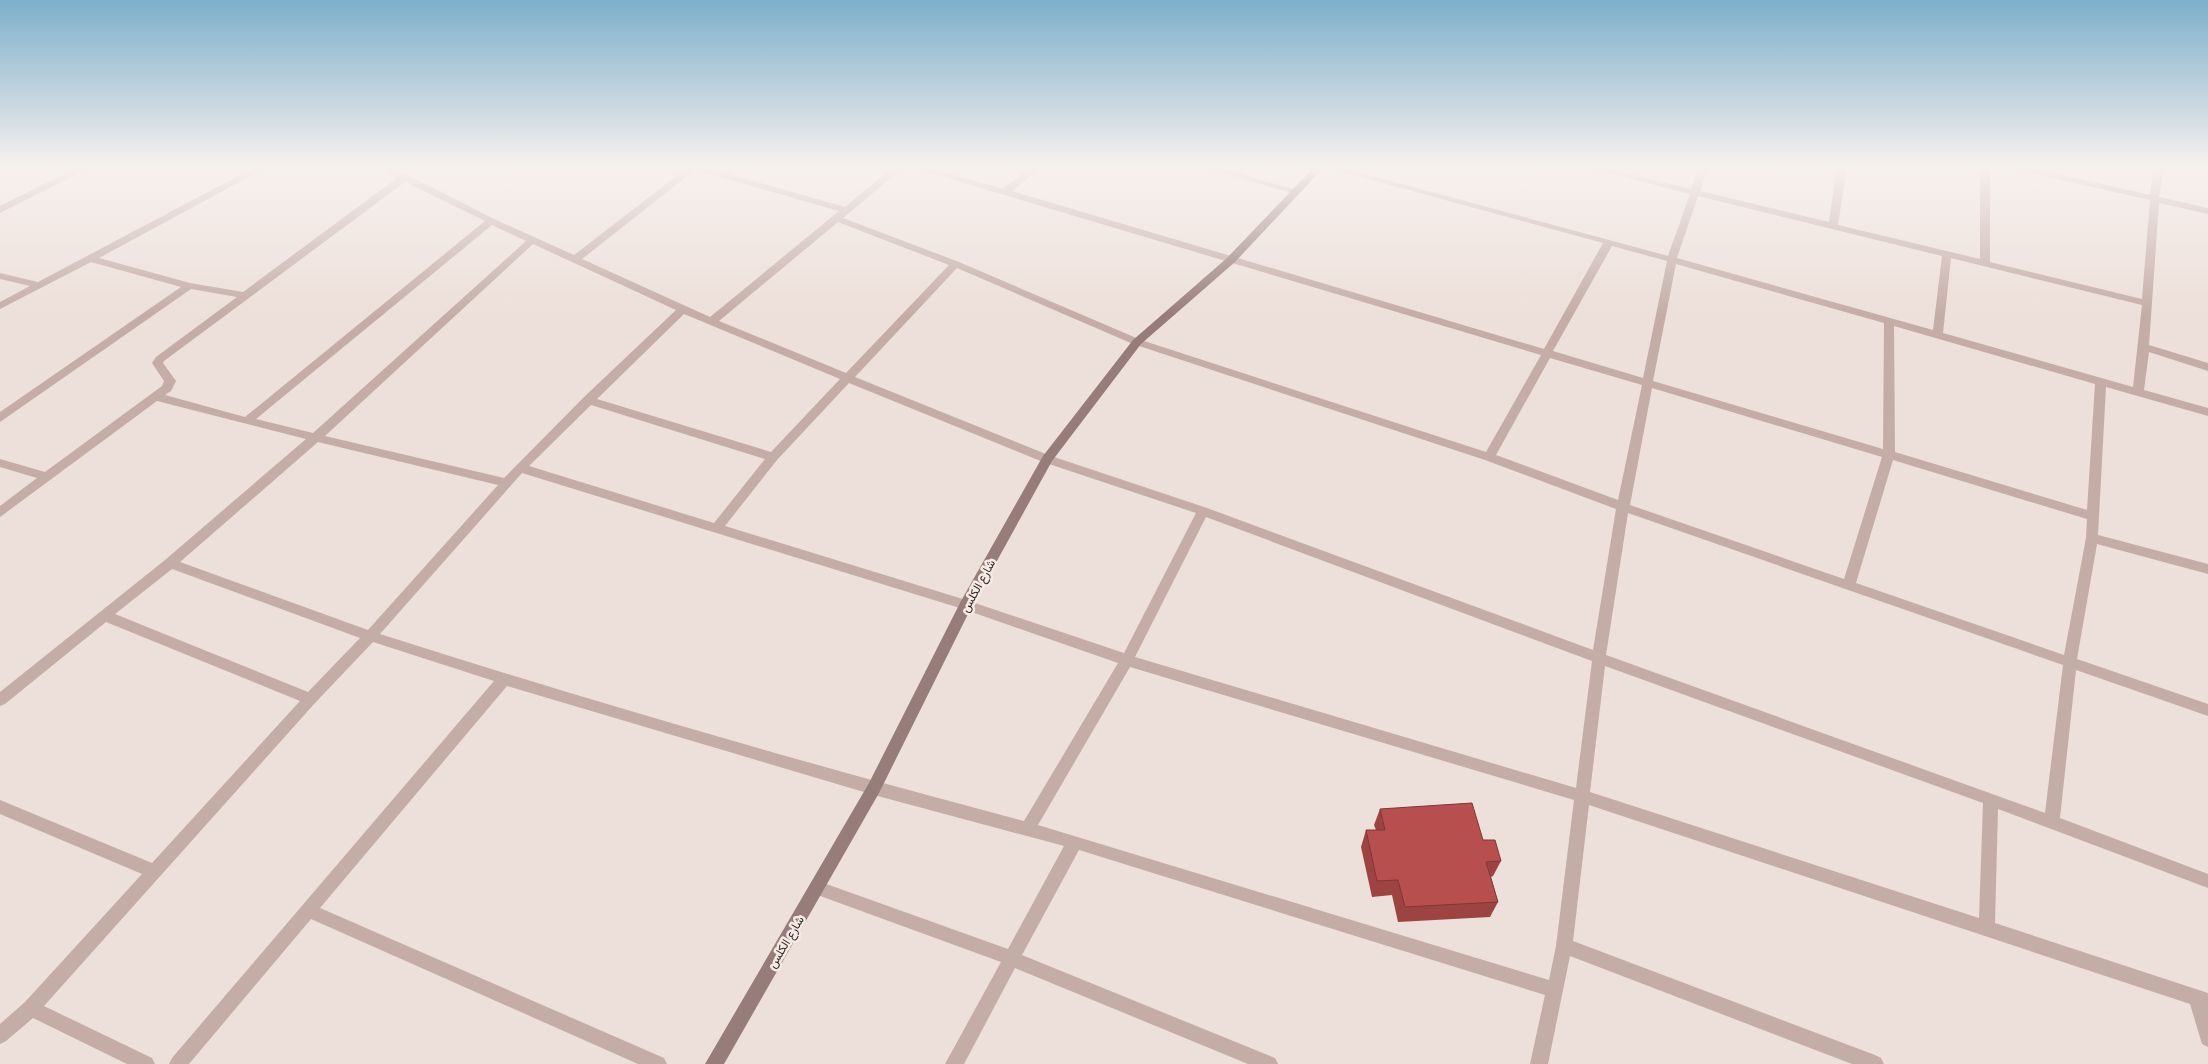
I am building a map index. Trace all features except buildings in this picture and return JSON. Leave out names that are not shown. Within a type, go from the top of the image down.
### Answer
[{"type":"street","points":[[0,306],[172,216]]},
{"type":"street","points":[[0,512],[167,388],[170,382],[157,363],[160,359],[243,295],[352,216]]},
{"type":"street","points":[[482,216],[711,322],[1047,459],[1203,511],[1599,658],[1991,799],[2208,881]]},
{"type":"street","points":[[576,259],[630,216]]},
{"type":"street","points":[[711,322],[839,216]]},
{"type":"street","points":[[1086,216],[1231,260],[1547,351],[1649,384],[2092,516]]},
{"type":"street","name":"شارع الكلس","points":[[714,1064],[818,888],[874,788],[966,606],[1047,459],[1137,342],[1231,260],[1272,216]]},
{"type":"street","points":[[1511,216],[1889,320],[2208,412]]},
{"type":"street","points":[[1539,1064],[1564,946],[1599,658],[1623,507],[1649,384],[1672,259],[1688,216]]},
{"type":"street","points":[[1790,216],[2146,303]]},
{"type":"street","points":[[1833,226],[1835,216]]},
{"type":"street","points":[[1985,216],[1985,264]]},
{"type":"street","points":[[2138,392],[2146,348],[2146,303],[2152,216]]},
{"type":"street","points":[[836,218],[955,264],[1137,342],[1489,457],[1623,507],[2208,710]]},
{"type":"street","points":[[248,421],[491,220]]},
{"type":"street","points":[[0,700],[103,615],[170,563],[314,439],[533,239]]},
{"type":"street","points":[[1489,457],[1609,242]]},
{"type":"street","points":[[1938,334],[1947,253]]},
{"type":"street","points":[[92,259],[189,286],[243,295]]},
{"type":"street","points":[[717,528],[773,457],[955,264]]},
{"type":"street","points":[[0,276],[39,285]]},
{"type":"street","points":[[0,418],[189,286]]},
{"type":"street","points":[[0,1034],[31,1008],[310,699],[370,636],[520,468],[683,309]]},
{"type":"street","points":[[1849,584],[1889,455],[1889,320]]},
{"type":"street","points":[[2146,348],[2208,367]]},
{"type":"street","points":[[2052,822],[2070,662],[2092,538],[2101,382]]},
{"type":"street","points":[[157,397],[314,439],[506,483]]},
{"type":"street","points":[[588,400],[773,457]]},
{"type":"street","points":[[0,463],[47,477]]},
{"type":"street","points":[[520,468],[966,606],[1127,660],[1582,796],[2203,999],[2208,1038]]},
{"type":"street","points":[[1027,830],[1127,660],[1203,511]]},
{"type":"street","points":[[2092,538],[2208,569]]},
{"type":"street","points":[[170,563],[370,636],[504,679],[874,788],[1076,842],[1555,990]]},
{"type":"street","points":[[103,615],[310,699]]},
{"type":"street","points":[[178,1064],[310,911],[504,679]]},
{"type":"street","points":[[1987,928],[1991,799]]},
{"type":"street","points":[[0,808],[155,872]]},
{"type":"street","points":[[954,1064],[1076,842]]},
{"type":"street","points":[[818,888],[1012,958],[1269,1064]]},
{"type":"street","points":[[310,911],[658,1064]]},
{"type":"street","points":[[1564,946],[1875,1064]]},
{"type":"street","points":[[31,1008],[146,1064]]}]
